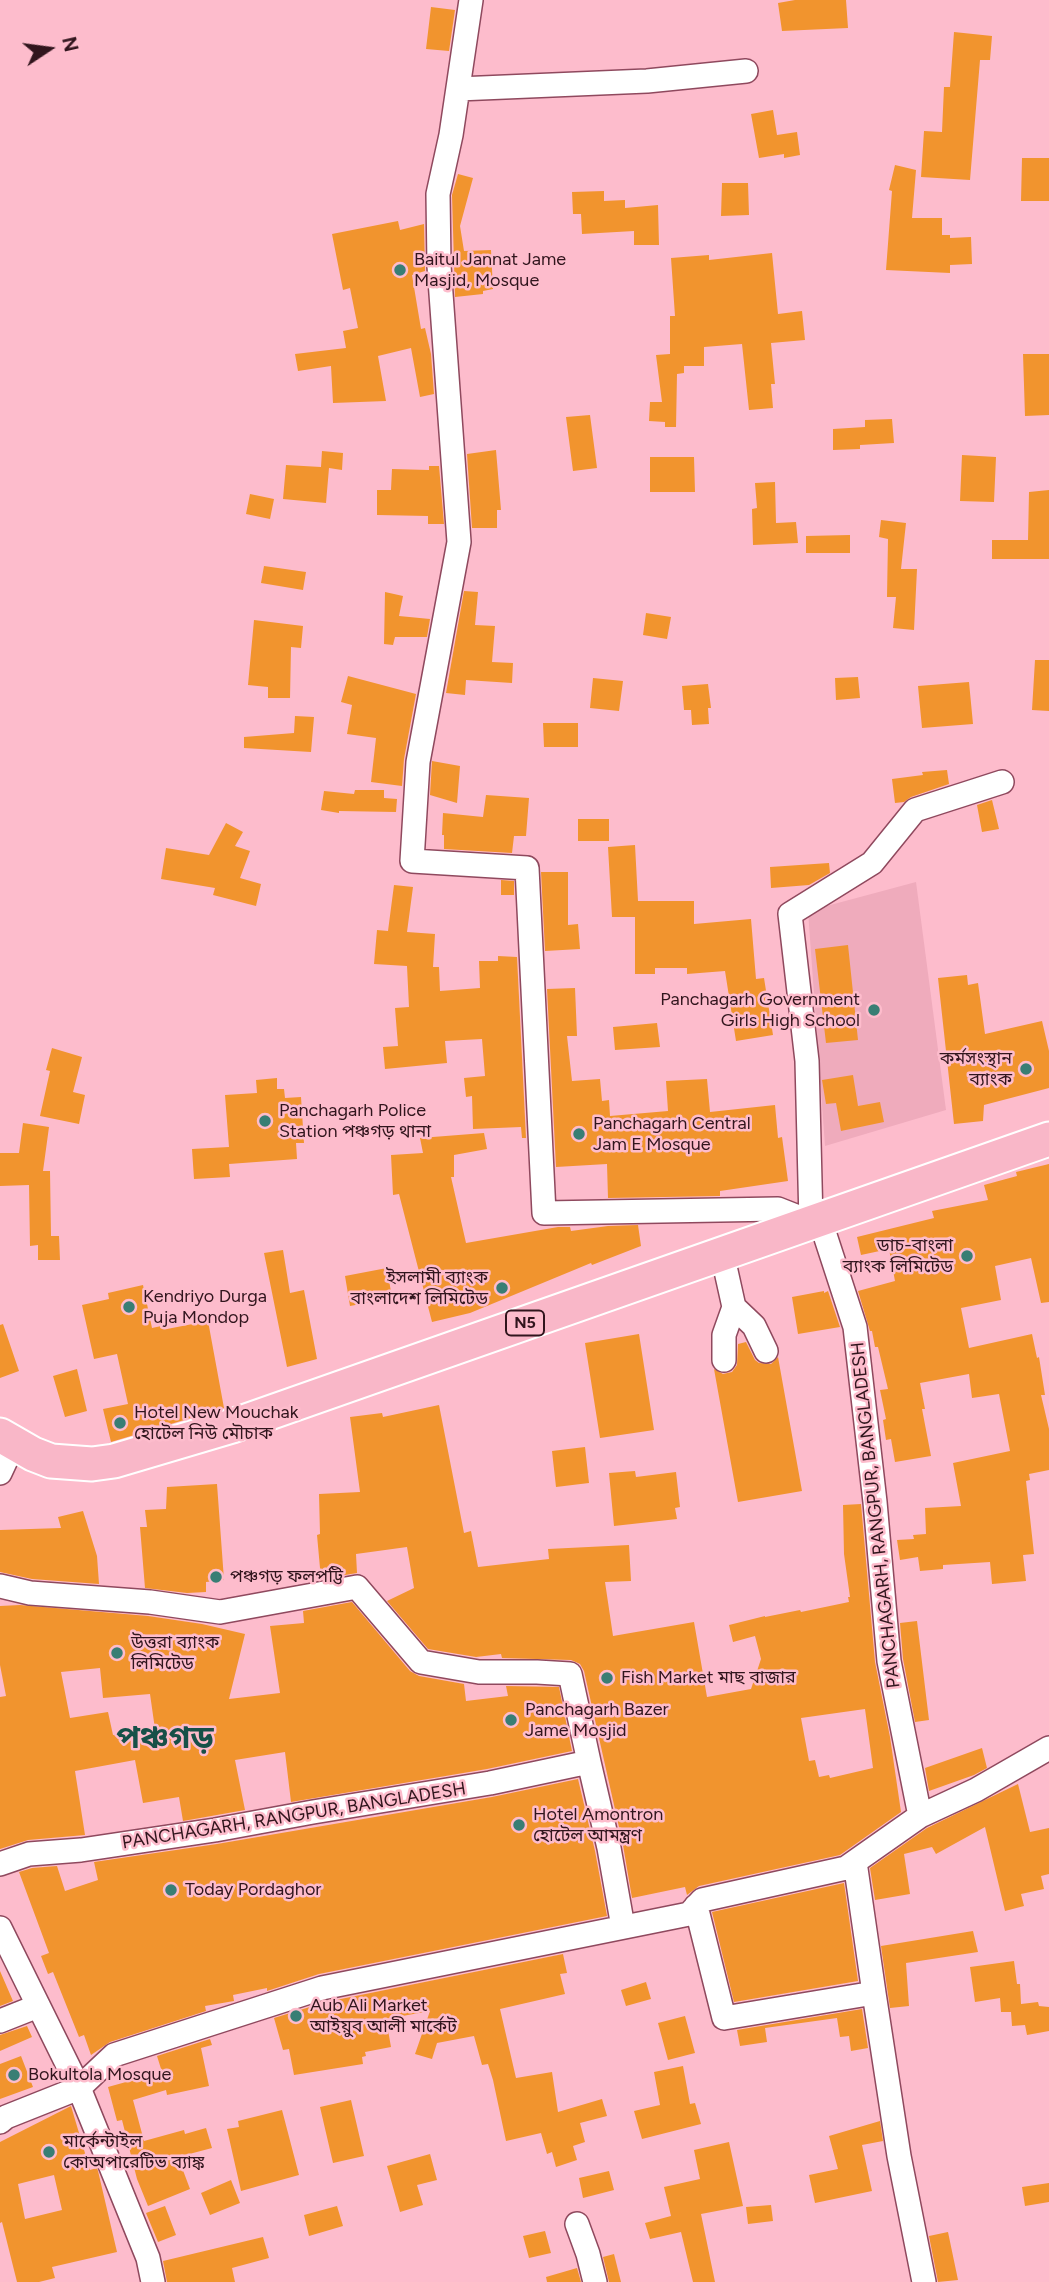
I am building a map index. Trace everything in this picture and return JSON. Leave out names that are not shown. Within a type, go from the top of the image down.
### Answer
[{"type":"highway","name":"N5","points":[[7,1439],[51,1461],[92,1464],[114,1461],[232,1426],[1049,1139]]},
{"type":"street","points":[[471,0],[451,135],[438,194],[439,266],[459,542],[418,762],[412,861],[527,868],[544,1213],[778,1209],[811,1222],[807,1061],[790,914],[872,863],[915,810],[1002,782]]},
{"type":"street","points":[[458,89],[647,81],[746,71]]},
{"type":"street","name":"PANCHAGARH, RANGPUR, BANGLADESH","points":[[811,1222],[824,1232],[855,1327],[875,1502],[889,1661],[920,1816]]},
{"type":"street","points":[[722,1253],[734,1307],[724,1335],[724,1360]]},
{"type":"street","points":[[734,1307],[754,1326],[766,1352]]},
{"type":"street","points":[[0,1473],[7,1439]]},
{"type":"street","points":[[0,1586],[30,1593],[150,1602],[220,1612],[357,1587],[421,1662],[479,1672],[570,1674],[610,1848],[624,1927]]},
{"type":"street","points":[[0,2122],[6,2117],[79,2088],[114,2056],[322,1988],[689,1914],[702,1900],[846,1868],[920,1816],[976,1790],[1049,1748]]},
{"type":"street","name":"PANCHAGARH, RANGPUR, BANGLADESH","points":[[0,1864],[29,1854],[81,1850],[188,1835],[490,1783],[589,1762]]},
{"type":"street","points":[[855,1862],[899,2156],[924,2282]]},
{"type":"street","points":[[696,1906],[724,2018],[874,1993]]},
{"type":"street","points":[[0,1928],[79,2088],[148,2258],[153,2282]]},
{"type":"street","points":[[0,2021],[38,2006]]},
{"type":"street","points":[[576,2224],[595,2282]]},
{"type":"shaded area","name":"Panchagarh Government Girls High School","points":[[916,882],[946,1110],[825,1146],[808,911]]},
{"type":"building","points":[[795,0],[846,0],[848,28],[782,31],[778,3]]},
{"type":"building","points":[[431,7],[455,10],[449,51],[426,49]]},
{"type":"building","points":[[954,32],[992,36],[990,60],[980,60],[970,180],[921,177],[924,131],[942,132],[944,87],[950,87]]},
{"type":"building","points":[[773,110],[777,135],[797,132],[800,155],[784,158],[784,154],[759,158],[751,114]]},
{"type":"building","points":[[1022,158],[1049,158],[1049,201],[1021,201]]},
{"type":"building","points":[[895,165],[916,170],[912,218],[942,218],[942,235],[950,235],[950,238],[971,237],[972,264],[950,265],[950,273],[886,270],[892,191],[889,190]]},
{"type":"building","points":[[458,174],[473,178],[460,226],[464,251],[491,250],[493,289],[483,291],[483,294],[455,297],[452,195]]},
{"type":"building","points":[[722,183],[748,183],[749,215],[721,216]]},
{"type":"building","points":[[604,191],[604,201],[625,200],[625,208],[658,205],[659,245],[634,245],[634,231],[582,234],[581,214],[573,214],[572,192]]},
{"type":"building","points":[[398,221],[400,230],[424,224],[425,271],[412,275],[421,329],[425,328],[431,354],[434,394],[420,397],[411,348],[378,356],[386,401],[333,403],[331,366],[298,371],[295,354],[346,348],[343,331],[358,328],[350,288],[343,290],[332,234]]},
{"type":"building","points":[[772,253],[778,314],[802,311],[805,340],[771,343],[775,384],[771,384],[773,408],[749,410],[742,344],[704,347],[704,366],[684,366],[684,373],[677,374],[676,427],[665,427],[665,422],[649,421],[650,402],[662,402],[656,355],[670,354],[670,316],[675,316],[671,258],[709,255],[709,260]]},
{"type":"building","points":[[1023,354],[1049,354],[1049,415],[1025,416]]},
{"type":"building","points":[[590,415],[597,468],[573,471],[566,417]]},
{"type":"building","points":[[892,419],[894,443],[833,450],[833,429],[865,427],[865,420]]},
{"type":"building","points":[[496,450],[501,510],[497,510],[497,528],[472,528],[467,454]]},
{"type":"building","points":[[322,451],[343,453],[342,470],[329,468],[326,503],[283,499],[286,465],[321,467]]},
{"type":"building","points":[[962,455],[996,457],[994,502],[960,501]]},
{"type":"building","points":[[650,457],[694,457],[695,492],[650,492]]},
{"type":"building","points":[[429,466],[439,466],[444,524],[428,524],[428,516],[377,515],[377,490],[391,490],[392,469],[429,470]]},
{"type":"building","points":[[775,482],[776,523],[796,522],[798,543],[753,545],[752,509],[757,508],[755,483]]},
{"type":"building","points":[[1049,490],[1049,559],[992,559],[992,540],[1028,540],[1029,492]]},
{"type":"building","points":[[250,494],[274,499],[270,519],[246,514]]},
{"type":"building","points":[[881,520],[906,523],[901,569],[917,569],[914,630],[893,628],[896,597],[887,597],[888,539],[879,537]]},
{"type":"building","points":[[850,535],[850,553],[806,553],[806,536]]},
{"type":"building","points":[[264,566],[306,572],[303,590],[261,583]]},
{"type":"building","points":[[464,591],[478,592],[475,625],[495,626],[492,662],[513,663],[512,683],[466,680],[465,695],[446,693]]},
{"type":"building","points":[[385,592],[403,596],[399,616],[430,619],[427,637],[395,637],[393,645],[384,644]]},
{"type":"building","points":[[646,613],[671,617],[667,639],[643,635]]},
{"type":"building","points":[[254,620],[303,626],[301,648],[291,647],[290,698],[268,698],[268,687],[248,685]]},
{"type":"building","points":[[1035,660],[1049,660],[1049,711],[1032,710]]},
{"type":"building","points":[[348,676],[416,694],[402,786],[371,782],[376,738],[347,734],[352,705],[341,702]]},
{"type":"building","points":[[858,677],[860,698],[836,700],[835,678]]},
{"type":"building","points":[[593,678],[623,681],[619,711],[590,708]]},
{"type":"building","points":[[969,682],[973,724],[922,728],[918,686]]},
{"type":"building","points":[[708,684],[711,708],[708,708],[709,724],[692,725],[691,710],[684,710],[682,686]]},
{"type":"building","points":[[295,716],[314,717],[311,752],[244,748],[244,737],[294,733]]},
{"type":"building","points":[[543,723],[578,723],[578,747],[544,747]]},
{"type":"building","points":[[432,761],[460,766],[457,803],[430,795]]},
{"type":"building","points":[[947,770],[949,784],[895,803],[892,779]]},
{"type":"building","points":[[355,790],[384,790],[384,798],[397,799],[396,812],[339,813],[321,810],[324,791],[354,794]]},
{"type":"building","points":[[486,795],[529,798],[526,836],[514,836],[512,853],[444,849],[443,813],[483,817]]},
{"type":"building","points":[[992,800],[999,829],[982,832],[977,805]]},
{"type":"building","points":[[578,819],[609,819],[609,841],[578,841]]},
{"type":"building","points":[[226,823],[243,832],[235,846],[250,851],[240,878],[261,884],[256,906],[213,895],[215,888],[161,879],[166,848],[209,855]]},
{"type":"building","points":[[635,845],[638,901],[694,901],[694,924],[751,919],[756,979],[764,978],[773,1035],[736,1041],[725,971],[687,974],[687,968],[655,968],[655,974],[635,974],[635,917],[612,917],[608,847]]},
{"type":"building","points":[[829,863],[830,873],[809,885],[771,888],[770,867]]},
{"type":"building","points":[[541,872],[568,872],[568,925],[578,924],[580,949],[545,951]]},
{"type":"building","points":[[501,880],[514,881],[514,895],[501,895]]},
{"type":"building","points":[[394,885],[413,887],[407,932],[435,934],[433,967],[439,967],[440,991],[480,988],[479,961],[498,961],[498,956],[517,957],[526,1138],[522,1138],[521,1127],[473,1129],[472,1096],[466,1097],[464,1078],[485,1076],[482,1039],[445,1041],[447,1063],[385,1069],[383,1047],[398,1046],[395,1008],[409,1007],[407,966],[374,964],[377,930],[388,931]]},
{"type":"building","points":[[848,945],[858,1040],[826,1043],[815,949]]},
{"type":"building","points":[[967,975],[968,985],[978,983],[985,1034],[1042,1021],[1049,1051],[1049,1088],[984,1105],[983,1121],[954,1124],[938,978]]},
{"type":"building","points":[[575,988],[577,1036],[567,1036],[572,1081],[600,1079],[602,1101],[609,1100],[610,1116],[668,1111],[666,1081],[707,1079],[710,1112],[775,1105],[778,1138],[782,1137],[788,1181],[720,1191],[720,1196],[608,1198],[607,1164],[556,1167],[547,989]]},
{"type":"building","points":[[657,1023],[660,1047],[615,1050],[613,1027]]},
{"type":"building","points":[[52,1048],[82,1057],[73,1092],[85,1095],[79,1124],[40,1116]]},
{"type":"building","points":[[853,1075],[858,1106],[880,1102],[884,1122],[841,1131],[836,1103],[826,1104],[822,1080]]},
{"type":"building","name":"Panchagarh Police Station পঞ্চগড় থানা","points":[[277,1078],[277,1089],[284,1089],[285,1098],[301,1097],[304,1143],[296,1143],[297,1159],[229,1164],[230,1177],[194,1179],[192,1149],[229,1147],[225,1095],[257,1093],[256,1080]]},
{"type":"building","points":[[23,1123],[49,1127],[43,1171],[50,1171],[51,1236],[59,1236],[60,1260],[38,1260],[38,1245],[30,1246],[29,1185],[0,1186],[0,1153],[19,1153]]},
{"type":"building","points":[[484,1133],[487,1149],[454,1155],[454,1177],[451,1177],[466,1243],[558,1227],[570,1227],[571,1231],[638,1225],[641,1246],[592,1265],[591,1263],[470,1313],[432,1322],[399,1194],[393,1195],[391,1155],[423,1153],[420,1138]]},
{"type":"building","points":[[1049,1164],[1049,1302],[1041,1303],[1031,1258],[995,1266],[1001,1300],[961,1308],[969,1348],[1032,1334],[1037,1358],[1039,1357],[1045,1395],[1041,1395],[1049,1429],[1049,1470],[1029,1474],[1030,1480],[1026,1481],[1034,1554],[1023,1555],[1026,1581],[992,1584],[990,1562],[943,1565],[943,1569],[920,1571],[918,1557],[900,1560],[897,1540],[914,1539],[913,1535],[926,1534],[925,1508],[961,1506],[953,1463],[1010,1451],[999,1394],[972,1398],[969,1374],[920,1383],[931,1456],[895,1462],[891,1439],[886,1440],[883,1420],[886,1419],[880,1390],[888,1389],[878,1347],[875,1347],[858,1291],[895,1281],[889,1249],[861,1255],[857,1237],[934,1218],[932,1211],[988,1200],[984,1185],[1017,1176],[1016,1172]]},
{"type":"building","points":[[283,1250],[290,1293],[304,1290],[317,1359],[287,1367],[264,1253]]},
{"type":"building","points":[[387,1268],[392,1298],[350,1306],[345,1276]]},
{"type":"building","points":[[143,1285],[152,1328],[166,1325],[167,1329],[208,1321],[224,1408],[111,1442],[103,1409],[128,1404],[117,1354],[94,1359],[82,1305],[109,1299],[108,1293]]},
{"type":"building","points":[[828,1291],[840,1327],[798,1334],[792,1297]]},
{"type":"building","points":[[3,1324],[19,1371],[0,1378],[0,1325]]},
{"type":"building","points":[[639,1334],[654,1430],[600,1438],[585,1343]]},
{"type":"building","points":[[746,1342],[759,1363],[771,1364],[778,1357],[802,1491],[738,1502],[714,1369],[723,1374],[732,1372],[737,1365],[738,1344]]},
{"type":"building","points":[[77,1369],[87,1411],[65,1417],[53,1376]]},
{"type":"building","points":[[439,1405],[464,1533],[471,1531],[478,1567],[549,1559],[548,1549],[629,1545],[631,1581],[605,1582],[613,1636],[694,1622],[707,1697],[751,1689],[761,1659],[755,1636],[733,1642],[729,1625],[849,1602],[843,1505],[861,1504],[875,1662],[901,1812],[840,1855],[699,1886],[687,1895],[685,1887],[632,1898],[623,1845],[584,1671],[580,1664],[571,1660],[502,1658],[501,1654],[476,1657],[428,1649],[387,1601],[414,1588],[407,1547],[356,1554],[357,1573],[321,1579],[317,1535],[320,1534],[319,1494],[360,1492],[350,1417],[382,1413],[383,1417]],"holes":[[[865,1709],[873,1768],[830,1778],[829,1775],[819,1777],[815,1760],[809,1761],[801,1718]]]},
{"type":"building","points":[[585,1447],[589,1483],[556,1487],[552,1451]]},
{"type":"building","points":[[635,1471],[636,1477],[676,1472],[680,1507],[675,1508],[677,1519],[614,1526],[609,1473]]},
{"type":"building","points":[[217,1484],[224,1580],[206,1582],[206,1592],[187,1593],[145,1588],[140,1527],[147,1527],[145,1510],[166,1509],[167,1487]]},
{"type":"building","points":[[83,1511],[97,1556],[99,1584],[32,1579],[0,1572],[0,1530],[61,1528],[58,1517]]},
{"type":"building","points":[[352,1602],[410,1671],[419,1676],[464,1684],[466,1701],[508,1696],[506,1686],[559,1687],[572,1751],[487,1769],[291,1802],[285,1752],[235,1760],[245,1810],[183,1821],[179,1797],[143,1803],[135,1760],[75,1771],[85,1835],[28,1840],[0,1849],[0,1697],[6,1696],[0,1665],[0,1606],[20,1605],[148,1616],[245,1634],[229,1699],[280,1693],[270,1626],[304,1623],[303,1611]],"holes":[[[100,1668],[103,1698],[150,1694],[155,1729],[113,1735],[108,1712],[70,1718],[61,1672]]]},
{"type":"building","points":[[917,1621],[929,1720],[915,1722],[903,1659],[900,1623]]},
{"type":"building","points":[[982,1748],[987,1768],[929,1791],[925,1768]]},
{"type":"building","points":[[578,1779],[607,1916],[319,1974],[267,1991],[267,1988],[233,1995],[234,2001],[205,2006],[206,2011],[110,2042],[91,2055],[84,2035],[79,2037],[53,1972],[48,1974],[41,1956],[49,1953],[19,1872],[57,1866],[65,1891],[98,1880],[94,1862],[492,1797]]},
{"type":"building","points":[[1018,1784],[1030,1832],[1049,1828],[1049,1874],[1041,1876],[1044,1889],[1021,1894],[1024,1906],[1005,1911],[985,1827],[936,1854],[932,1847],[904,1854],[910,1894],[875,1900],[870,1868],[927,1828]]},
{"type":"building","points":[[844,1883],[858,1981],[734,2002],[712,1912]]},
{"type":"building","points":[[973,1931],[978,1952],[906,1963],[909,2006],[890,2008],[881,1946]]},
{"type":"building","points":[[563,1954],[567,1973],[560,1974],[565,1994],[500,2009],[516,2078],[552,2072],[558,2112],[602,2099],[607,2116],[580,2123],[585,2142],[573,2146],[577,2160],[556,2167],[552,2152],[547,2154],[541,2133],[506,2141],[493,2080],[488,2064],[482,2065],[474,2036],[437,2043],[432,2059],[415,2054],[430,2011],[386,2019],[391,2047],[365,2052],[366,2056],[362,2057],[363,2064],[294,2075],[289,2049],[283,2050],[274,2018],[326,2002]]},
{"type":"building","points":[[1014,1961],[1017,1984],[1020,1984],[1021,2004],[1038,2002],[1039,2006],[1049,2007],[1049,2031],[1027,2035],[1025,2025],[1012,2026],[1011,2012],[1001,2012],[1000,1998],[975,2002],[970,1967]]},
{"type":"building","points":[[0,1971],[13,2001],[0,2006]]},
{"type":"building","points":[[646,1982],[651,1999],[626,2006],[621,1990]]},
{"type":"building","points":[[862,2009],[868,2048],[851,2051],[849,2036],[840,2037],[837,2018],[765,2028],[767,2042],[740,2046],[737,2030]]},
{"type":"building","points":[[685,2016],[695,2053],[668,2060],[658,2023]]},
{"type":"building","points":[[27,2026],[32,2037],[0,2051],[0,2035]]},
{"type":"building","points":[[210,2039],[212,2045],[201,2048],[209,2086],[167,2095],[166,2090],[133,2100],[144,2141],[184,2130],[185,2134],[206,2128],[212,2148],[178,2157],[190,2189],[148,2206],[137,2179],[122,2120],[117,2121],[108,2087],[162,2072],[157,2056]]},
{"type":"building","name":"Bokultola Mosque","points":[[21,2056],[33,2087],[0,2099],[0,2064]]},
{"type":"building","points":[[683,2066],[690,2104],[695,2103],[701,2124],[642,2139],[634,2111],[660,2105],[654,2072]]},
{"type":"building","points":[[351,2100],[364,2156],[333,2163],[320,2107]]},
{"type":"building","points":[[71,2106],[90,2170],[97,2168],[98,2171],[117,2252],[52,2267],[55,2278],[39,2282],[17,2282],[2,2222],[0,2223],[0,2142]],"holes":[[[54,2175],[62,2210],[25,2219],[18,2184]]]},
{"type":"building","points":[[282,2110],[299,2175],[241,2191],[227,2129],[239,2127],[238,2121]]},
{"type":"building","points":[[880,2121],[883,2141],[862,2145],[872,2191],[815,2203],[809,2175],[838,2169],[829,2136]]},
{"type":"building","points":[[729,2142],[743,2206],[701,2214],[715,2282],[693,2282],[681,2232],[650,2239],[645,2223],[671,2216],[664,2187],[700,2179],[694,2150]]},
{"type":"building","points":[[430,2154],[437,2180],[417,2185],[423,2205],[400,2212],[387,2166]]},
{"type":"building","points":[[609,2171],[614,2190],[583,2198],[579,2178]]},
{"type":"building","points":[[231,2180],[240,2203],[210,2215],[201,2193]]},
{"type":"building","points":[[1049,2183],[1049,2202],[1025,2206],[1022,2187]]},
{"type":"building","points":[[771,2205],[773,2221],[748,2224],[746,2207]]},
{"type":"building","points":[[165,2206],[176,2235],[158,2242],[146,2213]]},
{"type":"building","points":[[337,2206],[343,2226],[309,2236],[304,2215]]},
{"type":"building","points":[[545,2231],[551,2253],[529,2258],[523,2236]]},
{"type":"building","points":[[948,2232],[958,2280],[938,2282],[929,2236]]},
{"type":"building","points":[[263,2237],[269,2258],[232,2268],[235,2282],[167,2282],[163,2261]]},
{"type":"building","points":[[614,2254],[621,2282],[609,2282],[603,2257]]},
{"type":"building","points":[[577,2268],[581,2282],[547,2282],[546,2277]]},
{"type":"place","name":"Baitul Jannat Jame Masjid, Mosque","points":[[400,270]]},
{"type":"place","name":"Panchagarh Government Girls High School","points":[[874,1010]]},
{"type":"place","name":"কর্মসংস্থান ব্যাংক","points":[[1026,1069]]},
{"type":"place","name":"Panchagarh Police Station পঞ্চগড় থানা","points":[[265,1121]]},
{"type":"place","name":"Panchagarh Central Jam E Mosque","points":[[579,1134]]},
{"type":"place","name":"ডাচ-বাংলা ব্যাংক লিমিটেড","points":[[967,1256]]},
{"type":"place","name":"ইসলামী ব্যাংক বাংলাদেশ লিমিটেড","points":[[502,1288]]},
{"type":"place","name":"Kendriyo Durga Puja Mondop","points":[[129,1307]]},
{"type":"place","name":"Hotel New Mouchak হোটেল নিউ মৌচাক","points":[[120,1423]]},
{"type":"place","name":"পঞ্চগড় ফলপট্টি","points":[[216,1577]]},
{"type":"place","name":"উত্তরা ব্যাংক লিমিটেড","points":[[117,1653]]},
{"type":"place","name":"Fish Market মাছ বাজার","points":[[607,1678]]},
{"type":"place","name":"Panchagarh Bazer Jame Mosjid","points":[[511,1720]]},
{"type":"place","name":"Hotel Amontron হোটেল আমন্ত্রণ","points":[[519,1825]]},
{"type":"place","name":"Today Pordaghor","points":[[171,1890]]},
{"type":"place","name":"Aub Ali Market আইয়ুব আলী মার্কেট","points":[[296,2016]]},
{"type":"place","name":"Bokultola Mosque","points":[[14,2075]]},
{"type":"place","name":"মার্কেন্টাইল কোঅপারেটিভ ব্যাঙ্ক","points":[[49,2152]]},
{"type":"district","name":"পঞ্চগড়","points":[[165,1739]]}]
